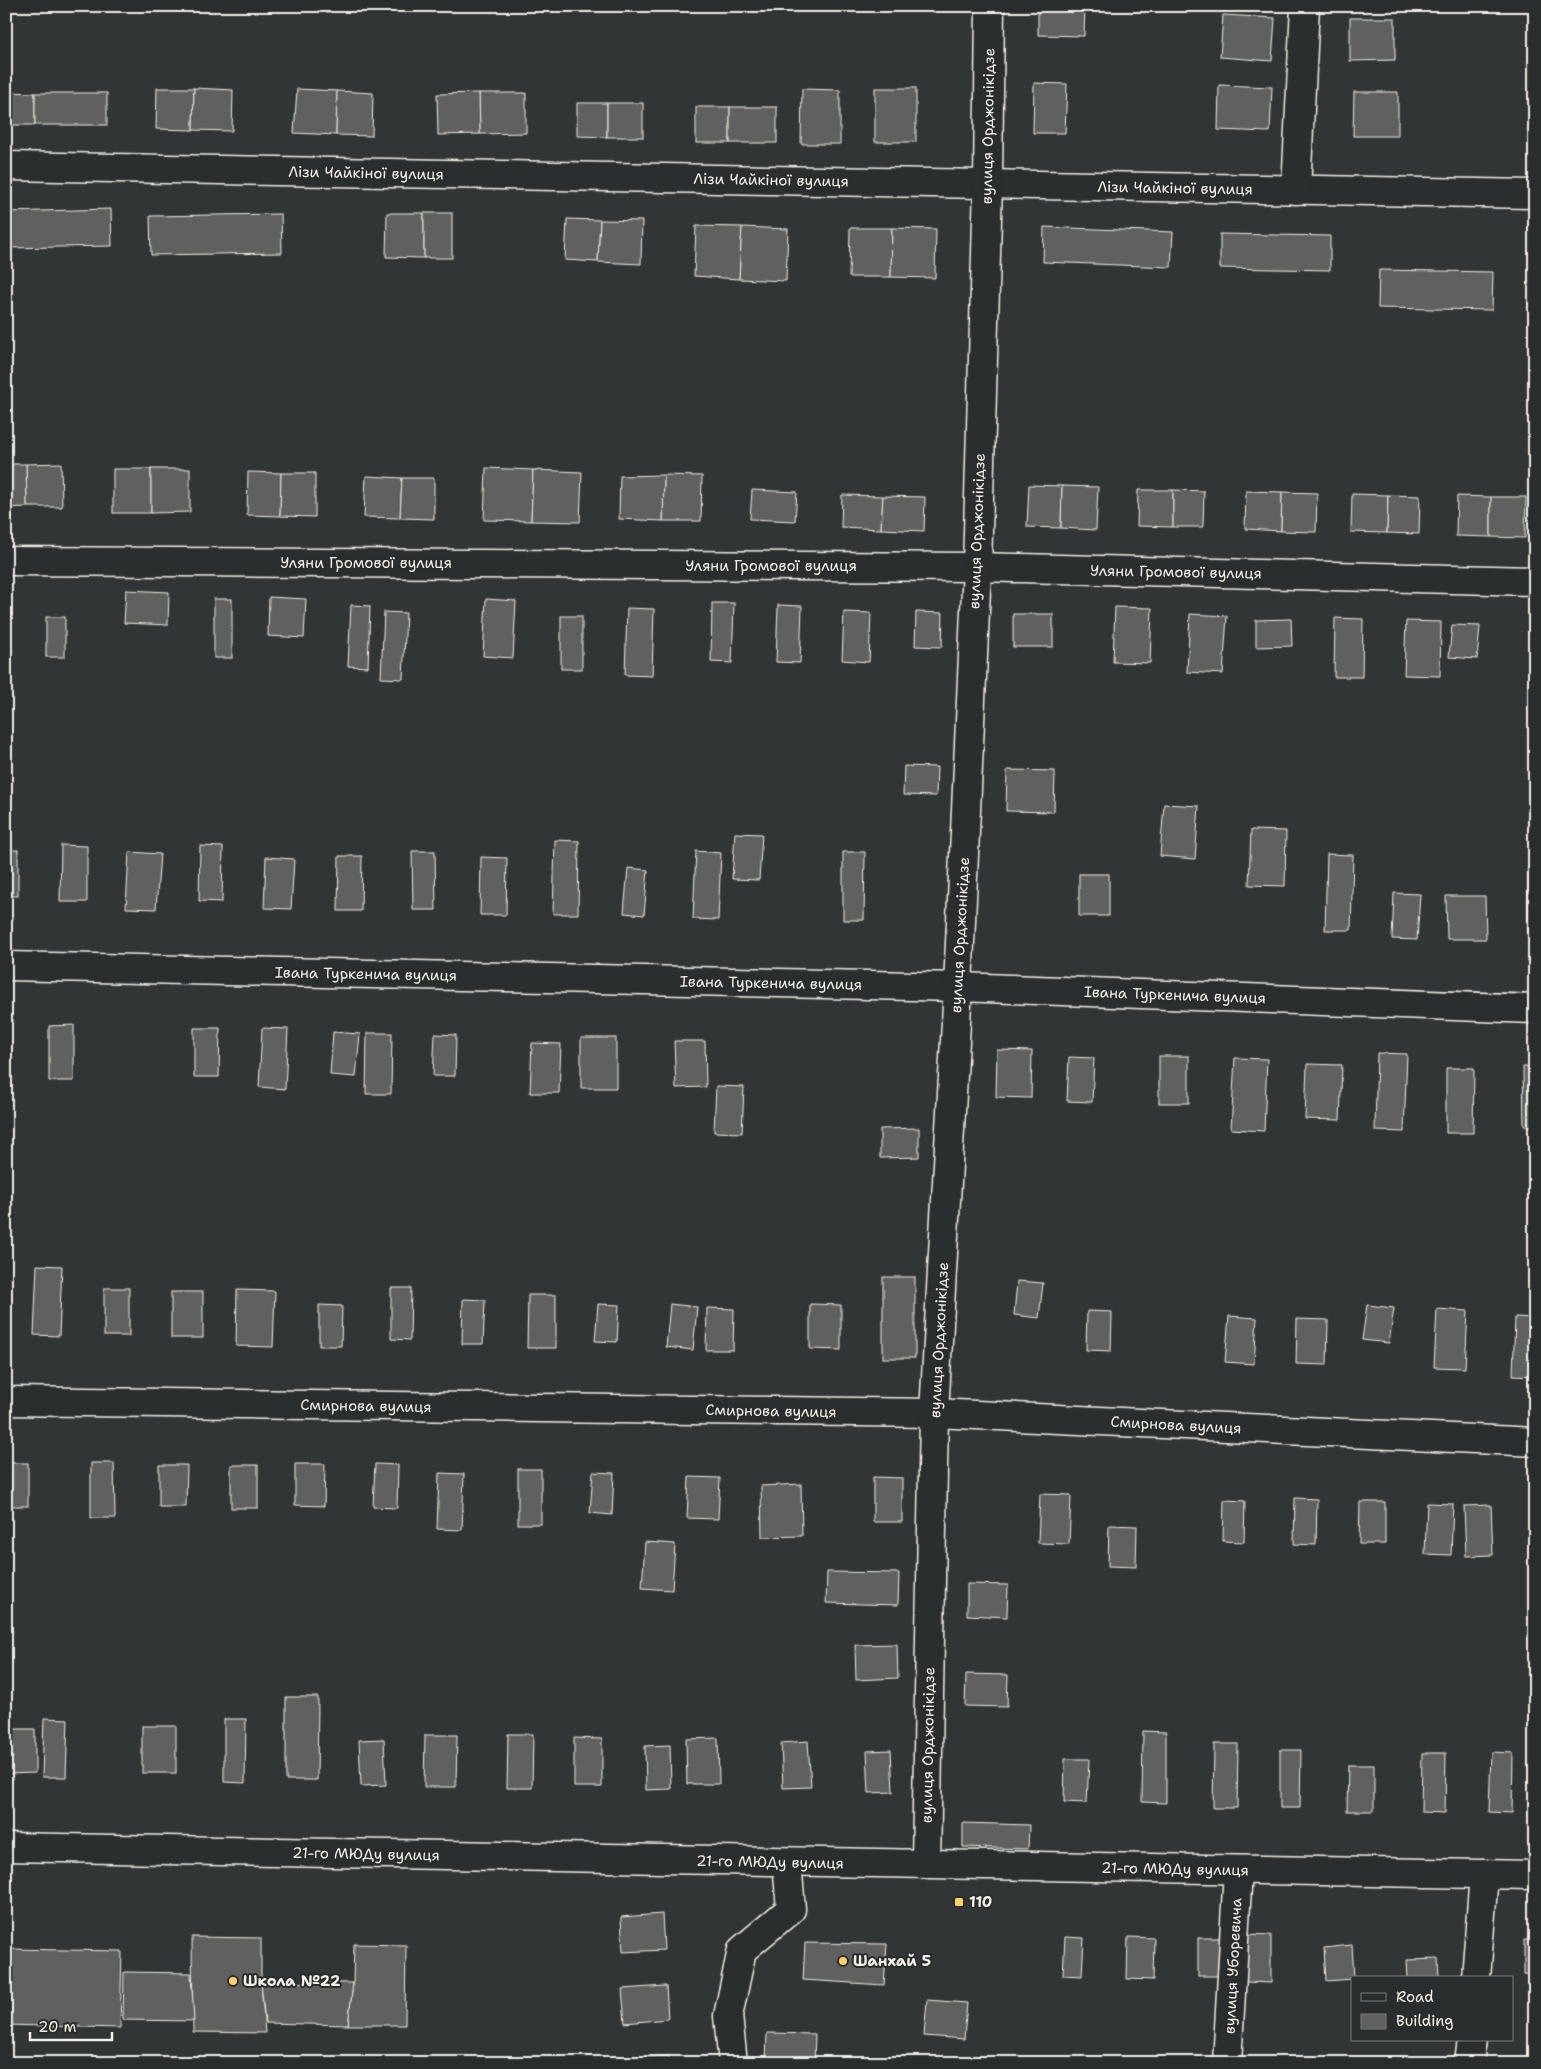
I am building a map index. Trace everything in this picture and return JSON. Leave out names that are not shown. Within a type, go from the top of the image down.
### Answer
[{"type":"street","name":"вулиця Орджонікідзе","points":[[926,1864],[934,1413],[958,987],[977,567],[988,184],[990,6]]},
{"type":"street","points":[[1296,190],[1305,6]]},
{"type":"street","name":"Лізи Чайкіної вулиця","points":[[6,166],[1535,194]]},
{"type":"street","name":"Уляни Громової вулиця","points":[[6,561],[977,567],[1535,581]]},
{"type":"street","name":"Івана Туркенича вулиця","points":[[6,966],[958,987],[1535,1009]]},
{"type":"street","name":"Смирнова вулиця","points":[[6,1401],[934,1413],[1535,1442]]},
{"type":"street","name":"21-го МЮДу вулиця","points":[[6,1847],[1535,1875]]},
{"type":"street","points":[[733,2063],[728,2016],[742,1950],[791,1909],[787,1862]]},
{"type":"street","name":"вулиця Уборевича","points":[[1227,2063],[1238,1870]]},
{"type":"street","points":[[1476,1976],[1484,1874]]},
{"type":"street","points":[[1469,2063],[1472,2042]]},
{"type":"building","points":[[1038,6],[1085,6],[1084,36],[1038,35]]},
{"type":"building","points":[[1223,15],[1275,18],[1272,61],[1220,57]]},
{"type":"building","points":[[1350,18],[1395,18],[1395,60],[1350,61]]},
{"type":"building","points":[[1034,83],[1067,84],[1065,133],[1033,133]]},
{"type":"building","points":[[1219,85],[1272,87],[1270,132],[1218,130]]},
{"type":"building","points":[[157,88],[194,88],[193,130],[156,129]]},
{"type":"building","points":[[194,88],[233,90],[232,131],[193,130]]},
{"type":"building","points":[[875,88],[916,88],[916,142],[875,142]]},
{"type":"building","points":[[297,89],[337,91],[336,135],[294,133]]},
{"type":"building","points":[[802,89],[840,90],[840,144],[801,144]]},
{"type":"building","points":[[337,91],[373,93],[372,136],[336,135]]},
{"type":"building","points":[[6,92],[35,93],[35,125],[6,125]]},
{"type":"building","points":[[1354,92],[1398,92],[1398,136],[1353,136]]},
{"type":"building","points":[[35,93],[107,93],[107,125],[35,125]]},
{"type":"building","points":[[479,93],[526,93],[526,133],[480,134]]},
{"type":"building","points":[[479,93],[480,134],[438,135],[437,94]]},
{"type":"building","points":[[577,103],[607,103],[607,137],[577,136]]},
{"type":"building","points":[[607,103],[643,103],[643,137],[607,137]]},
{"type":"building","points":[[696,107],[730,107],[730,143],[696,143]]},
{"type":"building","points":[[730,107],[777,107],[777,143],[730,143]]},
{"type":"building","points":[[111,209],[112,246],[6,248],[6,212]]},
{"type":"building","points":[[387,213],[424,213],[424,258],[386,257]]},
{"type":"building","points":[[424,213],[452,213],[452,258],[424,258]]},
{"type":"building","points":[[281,214],[282,253],[151,255],[150,216]]},
{"type":"building","points":[[567,219],[600,220],[598,262],[565,260]]},
{"type":"building","points":[[600,220],[642,221],[641,264],[598,262]]},
{"type":"building","points":[[696,226],[742,227],[739,279],[694,276]]},
{"type":"building","points":[[742,227],[788,229],[786,281],[739,279]]},
{"type":"building","points":[[1044,227],[1173,232],[1171,267],[1043,262]]},
{"type":"building","points":[[850,228],[892,228],[891,277],[849,277]]},
{"type":"building","points":[[892,228],[936,229],[935,278],[891,277]]},
{"type":"building","points":[[1220,234],[1330,236],[1330,270],[1220,268]]},
{"type":"building","points":[[1379,270],[1493,272],[1492,310],[1378,308]]},
{"type":"building","points":[[61,463],[62,507],[27,507],[26,464]]},
{"type":"building","points":[[6,464],[26,464],[27,507],[6,508]]},
{"type":"building","points":[[486,468],[533,470],[531,521],[484,520]]},
{"type":"building","points":[[113,469],[151,469],[151,513],[113,513]]},
{"type":"building","points":[[151,469],[190,469],[190,512],[151,513]]},
{"type":"building","points":[[533,470],[582,472],[580,522],[531,521]]},
{"type":"building","points":[[248,472],[281,473],[280,516],[247,515]]},
{"type":"building","points":[[281,473],[315,473],[315,517],[280,516]]},
{"type":"building","points":[[664,475],[702,476],[701,521],[663,521]]},
{"type":"building","points":[[664,475],[663,521],[619,519],[620,476]]},
{"type":"building","points":[[366,476],[402,478],[400,518],[364,517]]},
{"type":"building","points":[[402,478],[434,478],[434,519],[400,518]]},
{"type":"building","points":[[1029,485],[1062,486],[1061,528],[1027,527]]},
{"type":"building","points":[[1062,486],[1098,487],[1096,530],[1061,528]]},
{"type":"building","points":[[752,490],[797,492],[795,521],[750,519]]},
{"type":"building","points":[[1138,490],[1173,490],[1173,527],[1137,526]]},
{"type":"building","points":[[1173,490],[1204,491],[1203,527],[1173,527]]},
{"type":"building","points":[[1246,491],[1282,492],[1281,531],[1245,529]]},
{"type":"building","points":[[1282,492],[1317,493],[1316,532],[1281,531]]},
{"type":"building","points":[[1352,494],[1388,495],[1387,533],[1351,532]]},
{"type":"building","points":[[842,495],[883,496],[881,529],[841,527]]},
{"type":"building","points":[[1388,495],[1420,496],[1419,534],[1387,533]]},
{"type":"building","points":[[883,496],[925,497],[924,531],[881,529]]},
{"type":"building","points":[[1457,496],[1491,497],[1491,537],[1456,536]]},
{"type":"building","points":[[1491,497],[1526,497],[1525,538],[1491,537]]},
{"type":"building","points":[[126,590],[169,592],[168,625],[124,623]]},
{"type":"building","points":[[269,597],[306,599],[304,638],[268,636]]},
{"type":"building","points":[[214,599],[232,599],[232,658],[214,658]]},
{"type":"building","points":[[486,599],[516,601],[513,658],[483,656]]},
{"type":"building","points":[[712,603],[734,603],[732,663],[711,662]]},
{"type":"building","points":[[351,605],[370,606],[368,667],[348,666]]},
{"type":"building","points":[[778,605],[802,606],[800,663],[776,662]]},
{"type":"building","points":[[1115,607],[1152,608],[1150,663],[1113,662]]},
{"type":"building","points":[[627,608],[654,609],[652,676],[625,675]]},
{"type":"building","points":[[384,612],[406,613],[403,679],[381,678]]},
{"type":"building","points":[[844,612],[871,613],[869,662],[842,660]]},
{"type":"building","points":[[916,612],[943,613],[942,647],[915,646]]},
{"type":"building","points":[[1013,614],[1053,614],[1053,647],[1013,647]]},
{"type":"building","points":[[1190,614],[1227,616],[1223,674],[1187,672]]},
{"type":"building","points":[[561,616],[582,616],[582,669],[561,669]]},
{"type":"building","points":[[46,617],[65,617],[65,657],[46,657]]},
{"type":"building","points":[[1335,618],[1363,619],[1362,677],[1334,677]]},
{"type":"building","points":[[1291,619],[1292,646],[1256,647],[1256,620]]},
{"type":"building","points":[[1406,621],[1441,622],[1440,676],[1404,675]]},
{"type":"building","points":[[1452,625],[1480,626],[1477,659],[1449,657]]},
{"type":"building","points":[[904,766],[937,767],[936,796],[903,795]]},
{"type":"building","points":[[1007,770],[1055,771],[1054,812],[1006,811]]},
{"type":"building","points":[[1164,804],[1199,806],[1195,859],[1160,856]]},
{"type":"building","points":[[1251,830],[1286,831],[1285,886],[1249,885]]},
{"type":"building","points":[[735,833],[762,834],[759,880],[732,879]]},
{"type":"building","points":[[555,840],[579,841],[578,914],[553,914]]},
{"type":"building","points":[[61,845],[87,846],[87,902],[60,902]]},
{"type":"building","points":[[200,846],[223,847],[222,902],[199,901]]},
{"type":"building","points":[[6,850],[18,850],[18,896],[6,896]]},
{"type":"building","points":[[412,851],[435,851],[436,910],[413,910]]},
{"type":"building","points":[[696,851],[721,853],[718,920],[693,919]]},
{"type":"building","points":[[129,852],[160,854],[156,909],[126,908]]},
{"type":"building","points":[[843,852],[865,852],[864,920],[843,920]]},
{"type":"building","points":[[1327,854],[1353,855],[1351,930],[1325,930]]},
{"type":"building","points":[[339,856],[362,856],[361,911],[338,911]]},
{"type":"building","points":[[266,857],[294,859],[291,909],[264,908]]},
{"type":"building","points":[[481,857],[507,858],[506,915],[480,915]]},
{"type":"building","points":[[1528,867],[1535,867],[1535,937],[1528,937]]},
{"type":"building","points":[[628,868],[648,870],[644,915],[624,913]]},
{"type":"building","points":[[1079,874],[1109,874],[1109,916],[1079,916]]},
{"type":"building","points":[[1394,893],[1420,894],[1417,940],[1392,939]]},
{"type":"building","points":[[1446,896],[1485,896],[1486,939],[1447,939]]},
{"type":"building","points":[[74,1025],[74,1081],[49,1081],[49,1026]]},
{"type":"building","points":[[194,1028],[220,1028],[219,1077],[194,1077]]},
{"type":"building","points":[[262,1028],[288,1029],[285,1089],[259,1087]]},
{"type":"building","points":[[333,1032],[360,1034],[356,1077],[330,1075]]},
{"type":"building","points":[[367,1033],[392,1033],[391,1094],[366,1094]]},
{"type":"building","points":[[435,1034],[456,1035],[455,1076],[433,1076]]},
{"type":"building","points":[[581,1038],[616,1038],[616,1088],[581,1088]]},
{"type":"building","points":[[674,1041],[705,1041],[706,1087],[676,1088]]},
{"type":"building","points":[[532,1043],[561,1044],[559,1093],[530,1093]]},
{"type":"building","points":[[997,1050],[1032,1051],[1031,1098],[996,1097]]},
{"type":"building","points":[[1377,1053],[1407,1054],[1404,1132],[1375,1131]]},
{"type":"building","points":[[1159,1056],[1189,1056],[1189,1103],[1159,1103]]},
{"type":"building","points":[[1069,1057],[1094,1058],[1092,1102],[1067,1101]]},
{"type":"building","points":[[1235,1058],[1267,1059],[1264,1131],[1231,1129]]},
{"type":"building","points":[[1307,1064],[1342,1065],[1340,1120],[1305,1119]]},
{"type":"building","points":[[1523,1067],[1535,1067],[1535,1126],[1524,1126]]},
{"type":"building","points":[[1446,1068],[1474,1068],[1473,1133],[1446,1133]]},
{"type":"building","points":[[716,1086],[744,1087],[742,1133],[714,1132]]},
{"type":"building","points":[[919,1128],[919,1157],[880,1158],[880,1129]]},
{"type":"building","points":[[37,1265],[62,1266],[59,1336],[34,1335]]},
{"type":"building","points":[[883,1277],[915,1277],[915,1358],[883,1358]]},
{"type":"building","points":[[1017,1281],[1043,1283],[1039,1318],[1014,1315]]},
{"type":"building","points":[[104,1288],[129,1288],[129,1336],[104,1336]]},
{"type":"building","points":[[391,1288],[411,1288],[410,1340],[391,1339]]},
{"type":"building","points":[[237,1290],[275,1291],[273,1347],[236,1346]]},
{"type":"building","points":[[171,1292],[203,1292],[203,1338],[171,1338]]},
{"type":"building","points":[[528,1295],[556,1295],[556,1348],[527,1348]]},
{"type":"building","points":[[463,1299],[485,1300],[483,1344],[462,1344]]},
{"type":"building","points":[[598,1304],[619,1305],[617,1342],[595,1341]]},
{"type":"building","points":[[670,1304],[697,1307],[693,1350],[666,1347]]},
{"type":"building","points":[[810,1304],[841,1305],[841,1350],[810,1349]]},
{"type":"building","points":[[319,1305],[342,1306],[341,1346],[319,1346]]},
{"type":"building","points":[[1367,1305],[1394,1308],[1389,1343],[1362,1340]]},
{"type":"building","points":[[707,1308],[734,1309],[733,1350],[706,1350]]},
{"type":"building","points":[[1437,1309],[1468,1311],[1465,1368],[1434,1367]]},
{"type":"building","points":[[1087,1311],[1112,1312],[1111,1351],[1086,1350]]},
{"type":"building","points":[[1229,1316],[1257,1318],[1254,1364],[1225,1362]]},
{"type":"building","points":[[1515,1317],[1535,1318],[1535,1376],[1513,1375]]},
{"type":"building","points":[[1297,1319],[1328,1320],[1327,1365],[1296,1364]]},
{"type":"building","points":[[6,1463],[28,1463],[28,1506],[6,1506]]},
{"type":"building","points":[[91,1463],[114,1463],[115,1518],[91,1518]]},
{"type":"building","points":[[295,1464],[325,1464],[324,1506],[295,1505]]},
{"type":"building","points":[[375,1464],[398,1465],[397,1508],[373,1507]]},
{"type":"building","points":[[159,1465],[187,1465],[186,1507],[159,1507]]},
{"type":"building","points":[[231,1465],[258,1465],[258,1508],[231,1508]]},
{"type":"building","points":[[518,1469],[541,1469],[541,1524],[518,1524]]},
{"type":"building","points":[[593,1472],[614,1473],[612,1515],[590,1513]]},
{"type":"building","points":[[439,1473],[464,1474],[462,1530],[437,1529]]},
{"type":"building","points":[[689,1477],[720,1478],[718,1519],[687,1518]]},
{"type":"building","points":[[873,1477],[902,1478],[902,1522],[873,1522]]},
{"type":"building","points":[[801,1484],[802,1536],[762,1537],[761,1486]]},
{"type":"building","points":[[1040,1494],[1071,1495],[1069,1544],[1038,1543]]},
{"type":"building","points":[[1295,1498],[1317,1499],[1316,1545],[1294,1544]]},
{"type":"building","points":[[1224,1500],[1245,1501],[1244,1542],[1223,1541]]},
{"type":"building","points":[[1360,1502],[1385,1502],[1385,1544],[1359,1544]]},
{"type":"building","points":[[1427,1503],[1453,1504],[1451,1555],[1425,1554]]},
{"type":"building","points":[[1491,1505],[1493,1555],[1466,1556],[1464,1506]]},
{"type":"building","points":[[1109,1525],[1137,1526],[1136,1567],[1108,1566]]},
{"type":"building","points":[[645,1542],[675,1544],[672,1590],[642,1588]]},
{"type":"building","points":[[827,1572],[899,1573],[898,1605],[826,1603]]},
{"type":"building","points":[[967,1584],[1008,1585],[1007,1617],[967,1615]]},
{"type":"building","points":[[897,1644],[898,1678],[856,1680],[855,1645]]},
{"type":"building","points":[[966,1674],[1008,1675],[1007,1707],[965,1706]]},
{"type":"building","points":[[286,1697],[318,1697],[317,1780],[286,1780]]},
{"type":"building","points":[[44,1718],[68,1719],[66,1777],[42,1777]]},
{"type":"building","points":[[224,1719],[246,1719],[245,1783],[224,1782]]},
{"type":"building","points":[[142,1726],[176,1726],[176,1773],[142,1773]]},
{"type":"building","points":[[7,1729],[35,1729],[35,1773],[7,1774]]},
{"type":"building","points":[[1143,1731],[1166,1732],[1166,1803],[1142,1802]]},
{"type":"building","points":[[508,1734],[533,1734],[532,1788],[507,1788]]},
{"type":"building","points":[[425,1735],[457,1735],[456,1787],[424,1787]]},
{"type":"building","points":[[574,1738],[602,1739],[602,1787],[574,1787]]},
{"type":"building","points":[[718,1738],[719,1784],[687,1784],[686,1739]]},
{"type":"building","points":[[384,1739],[386,1785],[361,1786],[359,1740]]},
{"type":"building","points":[[808,1741],[811,1787],[783,1788],[781,1743]]},
{"type":"building","points":[[1214,1744],[1238,1744],[1237,1808],[1213,1808]]},
{"type":"building","points":[[670,1745],[671,1789],[646,1790],[645,1746]]},
{"type":"building","points":[[891,1750],[893,1792],[869,1793],[867,1751]]},
{"type":"building","points":[[1280,1750],[1301,1750],[1300,1808],[1280,1808]]},
{"type":"building","points":[[1491,1752],[1513,1753],[1512,1813],[1489,1812]]},
{"type":"building","points":[[1422,1753],[1446,1753],[1445,1813],[1421,1812]]},
{"type":"building","points":[[1065,1759],[1089,1759],[1087,1803],[1064,1802]]},
{"type":"building","points":[[1348,1765],[1374,1765],[1374,1811],[1347,1811]]},
{"type":"building","points":[[963,1823],[1029,1825],[1028,1849],[963,1847]]},
{"type":"building","points":[[662,1914],[664,1950],[623,1952],[621,1917]]},
{"type":"building","points":[[1247,1934],[1271,1935],[1271,1983],[1246,1982]]},
{"type":"building","points":[[192,1937],[261,1938],[261,1982],[265,2033],[193,2032]]},
{"type":"building","points":[[1065,1937],[1084,1938],[1082,1976],[1063,1975]]},
{"type":"building","points":[[1128,1937],[1154,1938],[1153,1980],[1127,1979]]},
{"type":"building","points":[[1198,1938],[1222,1938],[1222,1976],[1198,1976]]},
{"type":"building","points":[[1524,1940],[1535,1940],[1535,1975],[1524,1974]]},
{"type":"building","points":[[805,1943],[887,1944],[884,1985],[803,1980]]},
{"type":"building","points":[[354,1944],[406,1945],[405,2025],[348,2025],[353,1983]]},
{"type":"building","points":[[1352,1945],[1354,1976],[1351,1976],[1351,1979],[1326,1981],[1324,1948]]},
{"type":"building","points":[[6,1949],[122,1951],[120,2028],[6,2025]]},
{"type":"building","points":[[1438,1959],[1439,1976],[1408,1976],[1407,1960]]},
{"type":"building","points":[[124,1972],[191,1973],[194,2021],[123,2020]]},
{"type":"building","points":[[261,1982],[353,1983],[348,2025],[265,2023]]},
{"type":"building","points":[[666,1986],[668,2019],[625,2023],[622,1989]]},
{"type":"building","points":[[927,2000],[967,2003],[964,2039],[924,2036]]},
{"type":"building","points":[[767,2033],[815,2034],[814,2063],[766,2063]]},
{"type":"building","points":[[669,2056],[669,2063],[629,2063],[628,2059]]},
{"type":"place","name":"110","points":[[959,1902]]},
{"type":"place","name":"Шанхай 5","points":[[843,1961]]},
{"type":"place","name":"Школа №22","points":[[233,1981]]}]
